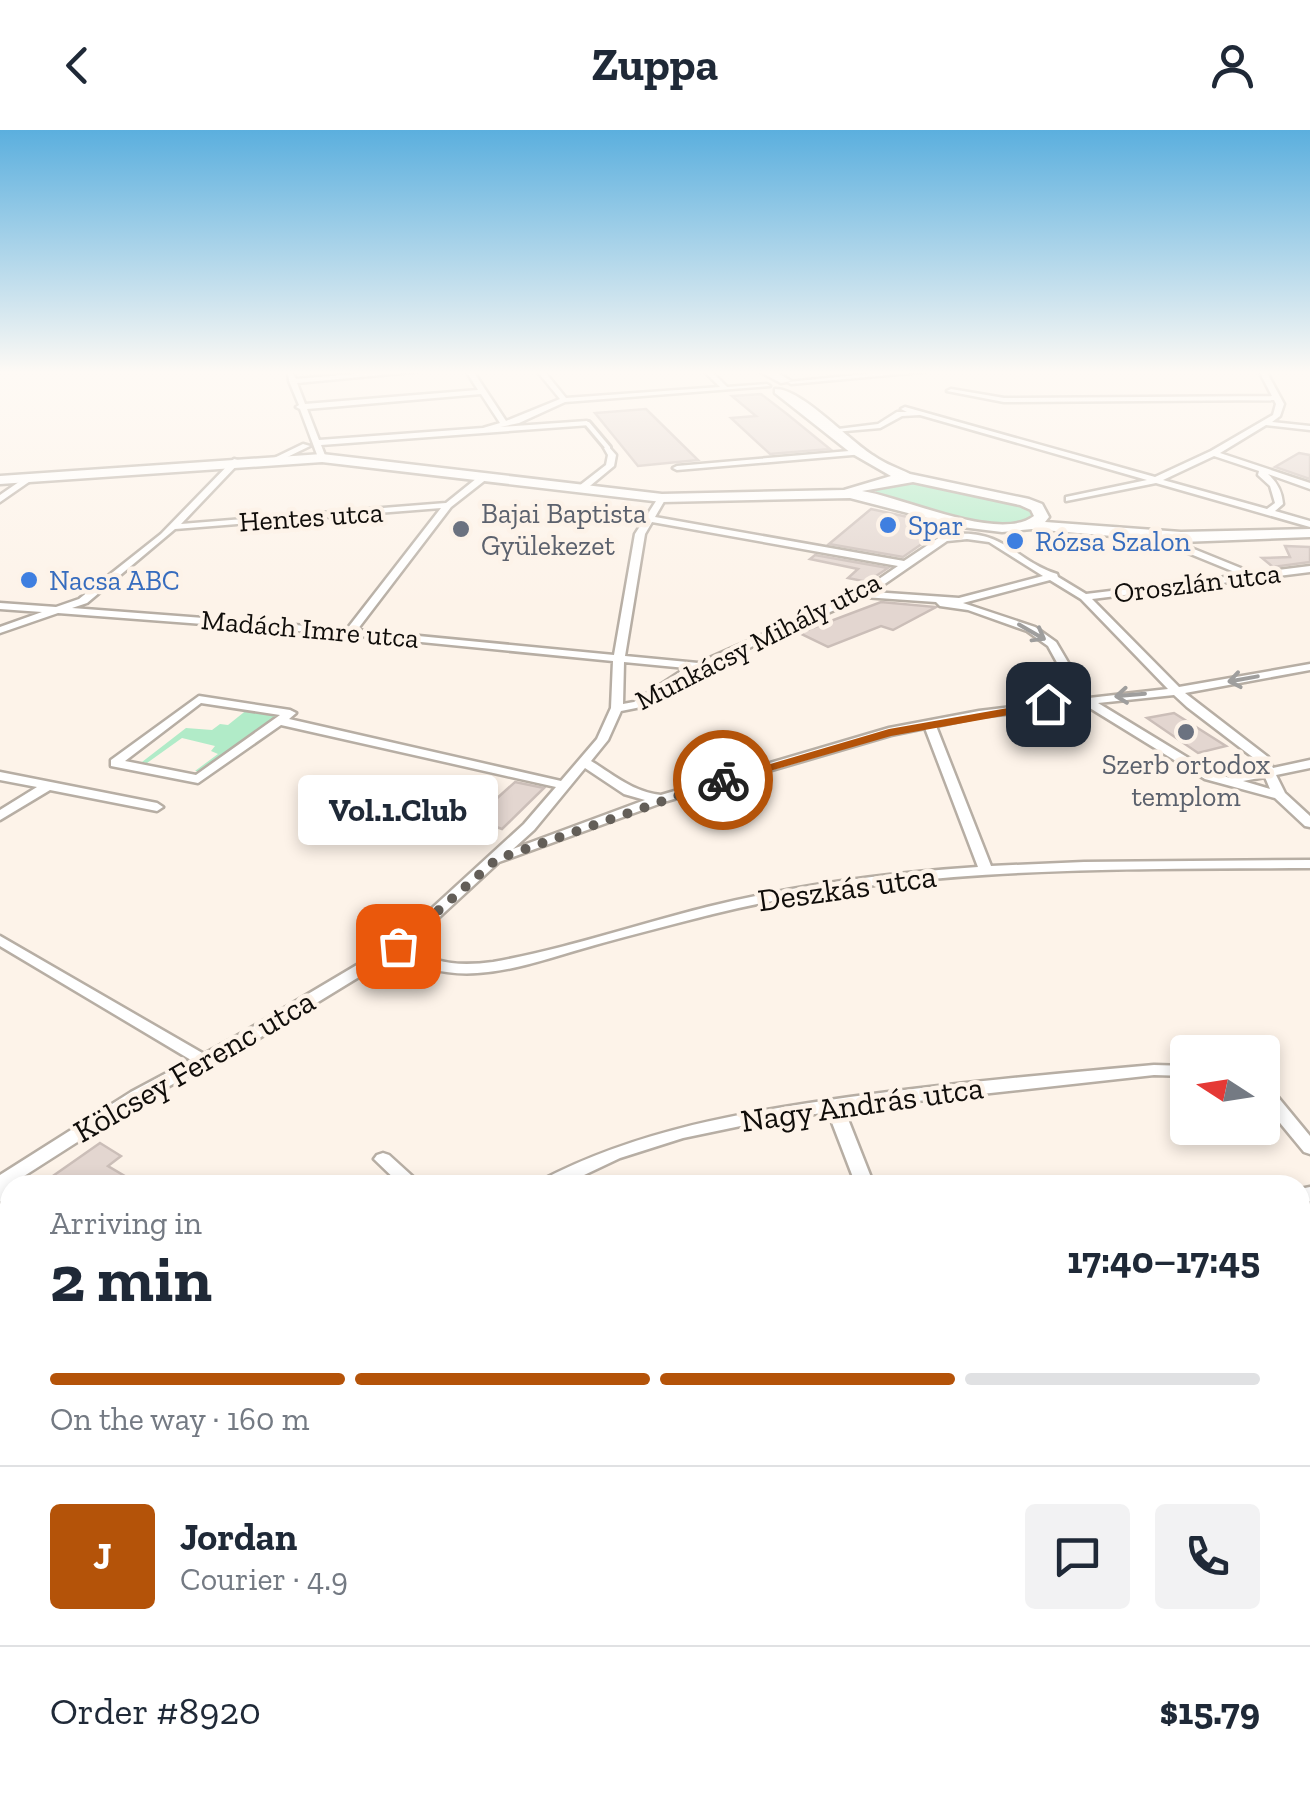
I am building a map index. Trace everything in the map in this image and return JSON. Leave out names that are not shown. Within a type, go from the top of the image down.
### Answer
[{"type":"main road","points":[[0,480],[276,459],[307,449],[322,458],[662,498],[826,492],[913,478],[1024,502],[1037,508],[1037,521]]},
{"type":"main road","points":[[858,449],[876,483],[937,518],[988,533],[1037,521],[1169,536],[1302,528]]},
{"type":"street","points":[[582,488],[610,466],[612,455],[608,449]]},
{"type":"street","points":[[1036,449],[1269,512],[1302,528]]},
{"type":"street","points":[[1069,499],[1151,482],[1222,449]]},
{"type":"street","points":[[677,468],[862,452]]},
{"type":"street","points":[[1214,453],[1310,486]]},
{"type":"street","points":[[0,630],[63,611],[110,580],[173,527],[237,461]]},
{"type":"street","points":[[1258,471],[1270,479],[1277,492],[1279,504],[1269,512]]},
{"type":"street","points":[[350,632],[448,505],[485,476]]},
{"type":"street","points":[[0,499],[32,478]]},
{"type":"street","name":"Kölcsey Ferenc utca","points":[[18,1175],[70,1137],[398,946],[530,827],[602,740],[617,708],[620,657],[640,534],[662,498]]},
{"type":"street","name":"Hentes utca","points":[[173,527],[448,505]]},
{"type":"street","points":[[937,518],[946,523],[946,537],[988,533],[1084,597],[1176,691],[1264,760],[1279,795],[1310,823]]},
{"type":"street","points":[[649,519],[904,564]]},
{"type":"street","points":[[1169,536],[1169,542],[1252,576]]},
{"type":"street","name":"Munkácsy Mihály utca","points":[[617,708],[636,705],[698,666],[863,594],[946,537]]},
{"type":"street","name":"Oroszlán utca","points":[[1084,597],[1310,569]]},
{"type":"street","points":[[940,602],[975,598],[1054,576]]},
{"type":"street","points":[[863,594],[940,602],[996,615],[1041,635],[1058,654],[1084,699],[1195,769],[1223,781],[1279,795]]},
{"type":"street","name":"Madách Imre utca","points":[[0,606],[620,657]]},
{"type":"street","points":[[620,657],[698,666]]},
{"type":"street","points":[[497,859],[663,798],[929,724],[1084,699],[1176,691],[1310,667]]},
{"type":"street","points":[[287,722],[290,714],[199,698],[115,763],[198,779],[287,722],[562,785]]},
{"type":"street","points":[[929,724],[986,870]]},
{"type":"street","points":[[583,762],[628,792],[645,799],[663,798]]},
{"type":"street","points":[[1223,781],[1310,764]]},
{"type":"street","points":[[0,776],[157,807]]},
{"type":"street","points":[[0,816],[47,786]]},
{"type":"street","name":"Deszkás utca","points":[[398,946],[410,957],[439,966],[487,967],[781,895],[864,881],[986,870],[1310,864]]},
{"type":"street","points":[[0,940],[204,1061]]},
{"type":"street","name":"Nagy András utca","points":[[570,1175],[630,1148],[734,1120],[834,1105],[1170,1071]]},
{"type":"street","points":[[834,1105],[861,1175]]},
{"type":"street","points":[[1280,1112],[1310,1148]]},
{"type":"street","points":[[383,1159],[401,1175]]},
{"type":"green space","points":[[913,480],[1030,508],[1034,517],[1020,524],[980,524],[877,497],[875,488]]},
{"type":"green space","points":[[248,709],[279,714],[199,771],[195,771],[218,754],[211,751],[215,746],[182,738],[147,763],[142,762],[186,728],[212,730],[220,724],[228,725]]},
{"type":"building","points":[[624,449],[686,449],[698,460],[638,466]]},
{"type":"building","points":[[764,449],[830,449],[770,454]]},
{"type":"building","points":[[1299,453],[1310,455],[1310,479],[1275,467]]},
{"type":"building","points":[[871,509],[917,519],[931,531],[922,540],[926,541],[903,557],[829,544]]},
{"type":"building","points":[[1285,546],[1310,547],[1310,562],[1273,567],[1262,558],[1290,557]]},
{"type":"building","points":[[815,555],[888,568],[867,582],[848,578],[858,569],[810,559]]},
{"type":"building","points":[[881,602],[936,607],[893,630],[881,626],[828,647],[799,633]]},
{"type":"building","name":"Szerb ortodox templom","points":[[1174,713],[1226,746],[1198,753],[1147,718]]},
{"type":"building","points":[[515,782],[544,788],[502,829],[474,819]]},
{"type":"building","points":[[100,1143],[121,1156],[108,1166],[123,1175],[54,1175]]},
{"type":"way so far","points":[[398,946],[497,859],[723,780]]},
{"type":"place","name":"Spar","points":[[888,525]]},
{"type":"place","name":"Bajai Baptista Gyülekezet","points":[[461,529]]},
{"type":"place","name":"Rózsa Szalon","points":[[1015,541]]},
{"type":"place","name":"Nacsa ABC","points":[[29,580]]},
{"type":"place","name":"Szerb ortodox templom","points":[[1186,732]]},
{"type":"place","name":"Vol.1.Club","points":[[398,946]]},
{"type":"route","points":[[723,780],[889,732],[1048,704]]}]
